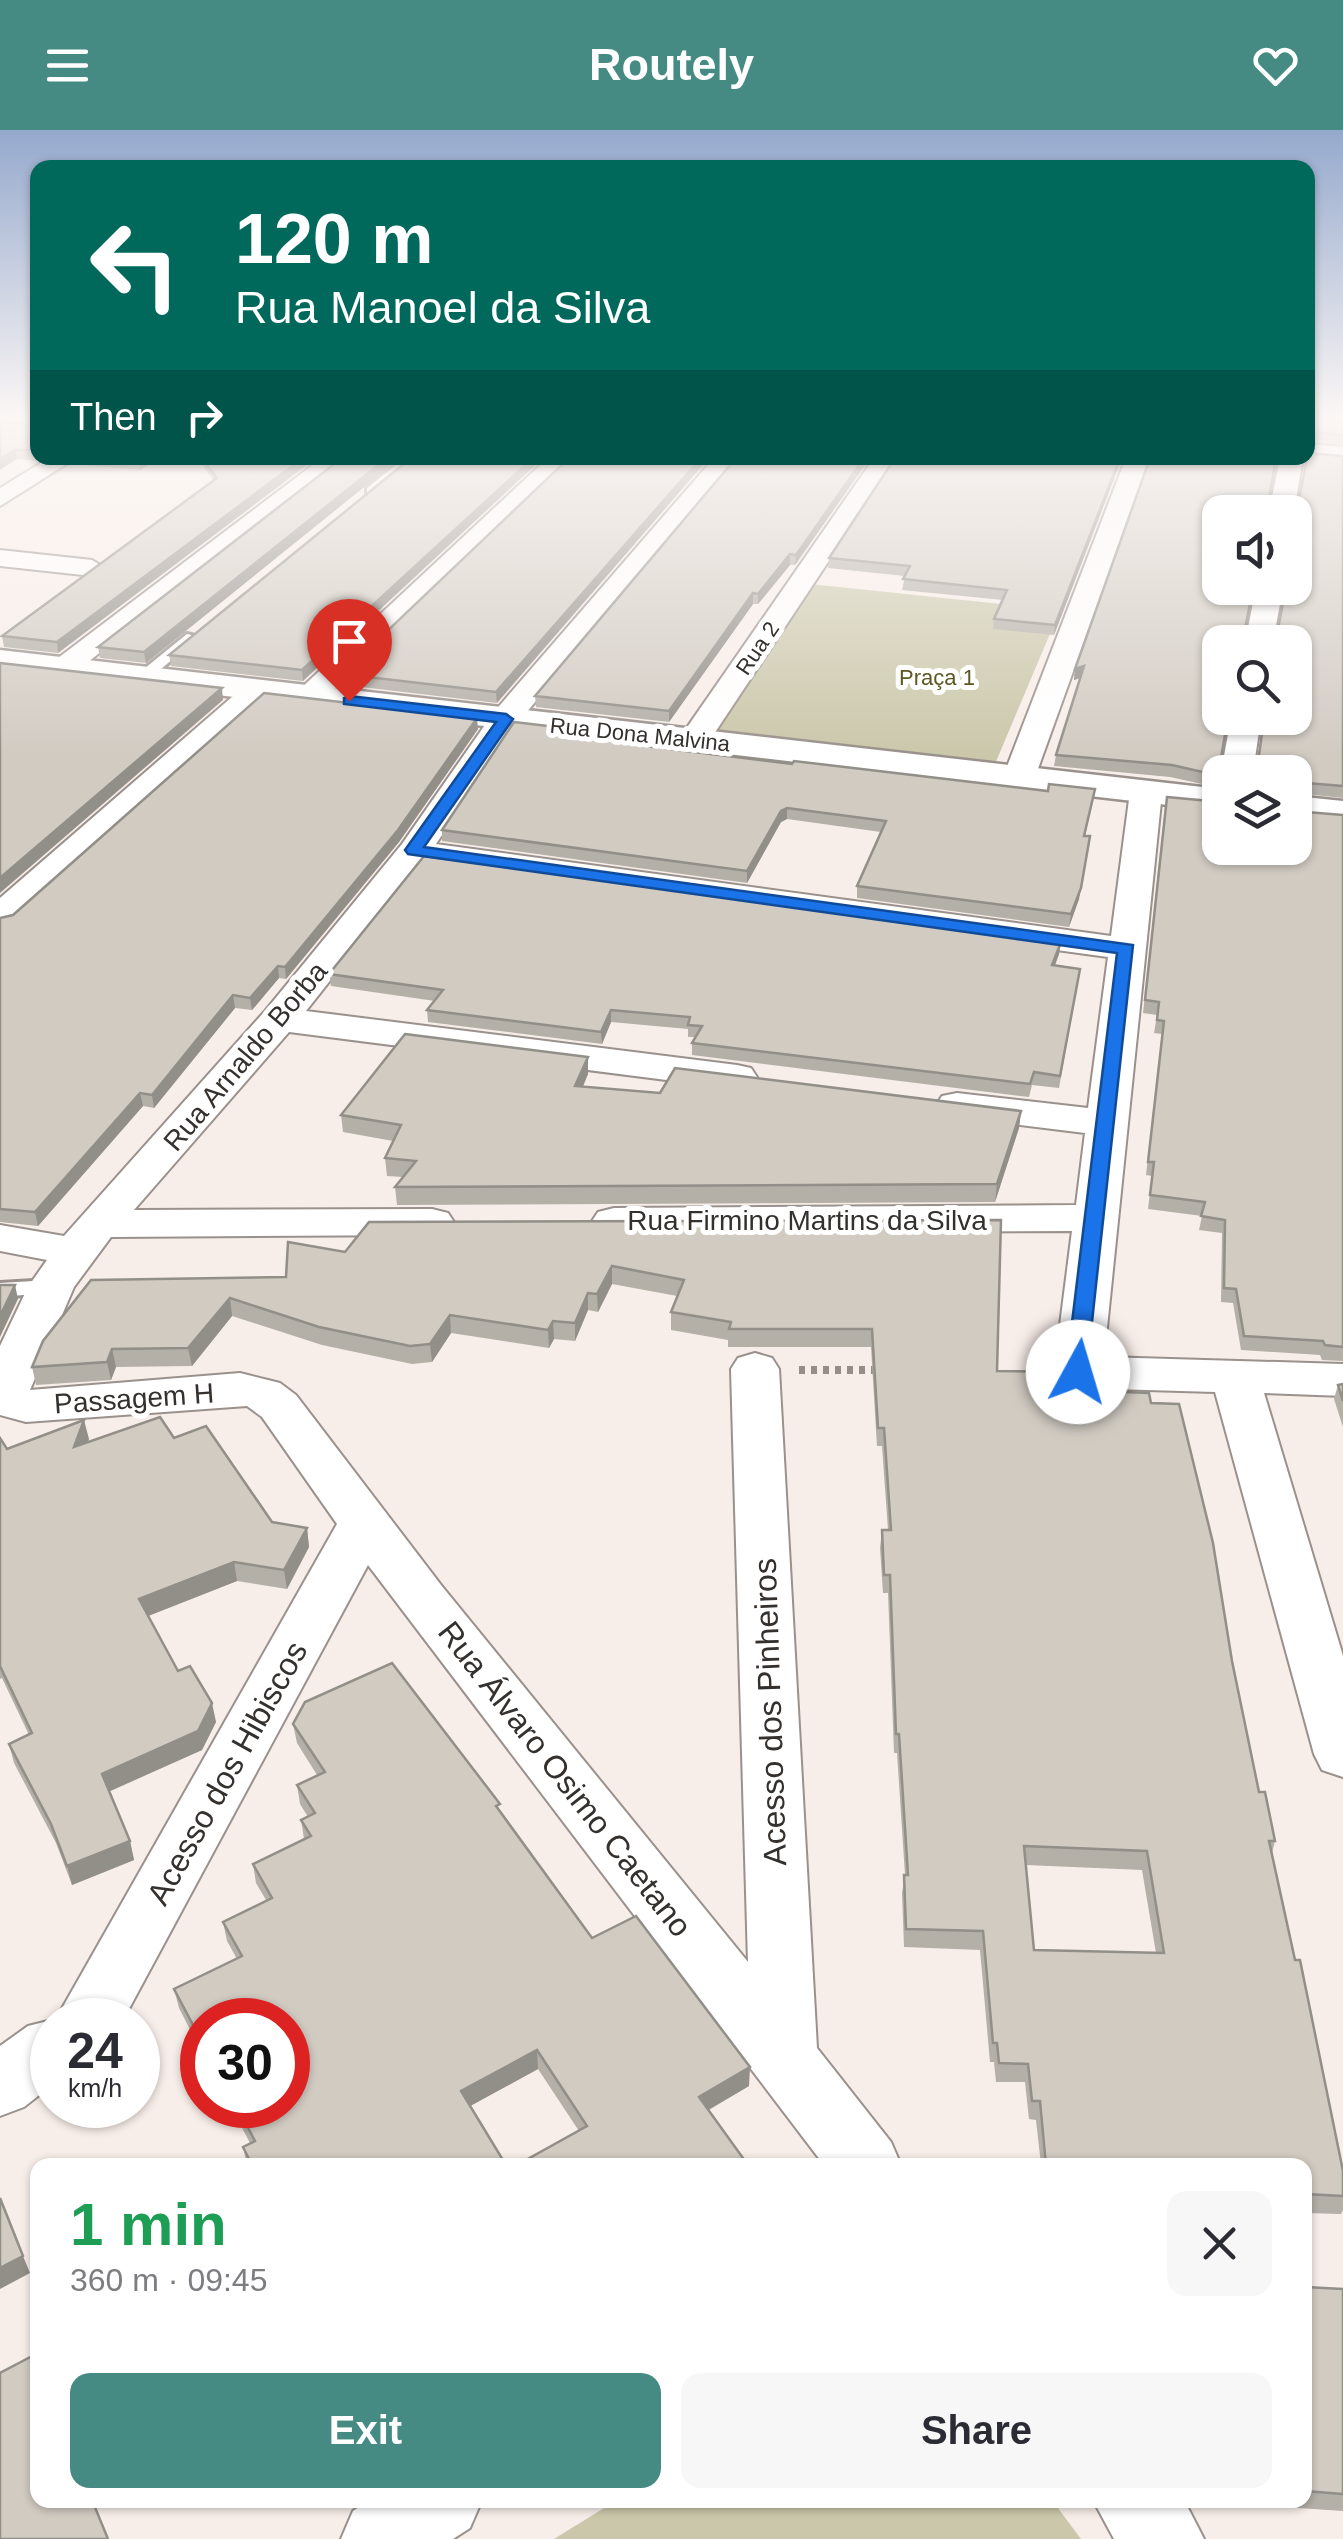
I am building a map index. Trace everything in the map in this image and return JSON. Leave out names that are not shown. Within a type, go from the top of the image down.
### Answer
[{"type":"street","points":[[64,667],[240,531]]},
{"type":"street","points":[[310,696],[483,531]]},
{"type":"street","name":"Rua Arnaldo Borba","points":[[6,1400],[4,1388],[76,1254],[279,1019],[414,850],[506,719],[664,531]]},
{"type":"street","name":"Rua 2","points":[[695,740],[836,531]]},
{"type":"street","points":[[1019,777],[1111,531]]},
{"type":"street","points":[[0,558],[92,568]]},
{"type":"street","name":"Rua Dona Malvina","points":[[0,660],[1202,798]]},
{"type":"street","points":[[0,917],[258,690]]},
{"type":"street","points":[[1146,792],[1078,1372],[1343,1380]]},
{"type":"street","points":[[1312,810],[1343,813]]},
{"type":"street","points":[[414,850],[1127,948]]},
{"type":"street","points":[[279,1019],[771,1081]]},
{"type":"street","points":[[928,1101],[1105,1123]]},
{"type":"street","name":"Rua Firmino Martins da Silva","points":[[578,1222],[1094,1218]]},
{"type":"street","points":[[0,1238],[76,1254],[478,1222]]},
{"type":"street","name":"Acesso dos Pinheiros","points":[[756,1369],[784,2056]]},
{"type":"street","points":[[1235,1377],[1343,1754]]},
{"type":"street","name":"Passagem H","points":[[6,1400],[26,1406],[240,1389],[263,1394]]},
{"type":"street","name":"Rua Álvaro Osimo Caetano","points":[[263,1394],[278,1406],[363,1525],[861,2158]]},
{"type":"street","name":"Acesso dos Hibiscos","points":[[101,1998],[363,1525]]},
{"type":"street","points":[[381,2539],[429,2508]]},
{"type":"street","points":[[1139,2508],[1164,2539]]},
{"type":"lane","points":[[144,676],[204,628]]},
{"type":"lane","points":[[0,1290],[76,1254]]},
{"type":"path","points":[[756,1369],[888,1370]]},
{"type":"green space","name":"Praça 1","points":[[810,584],[1060,610],[995,764],[711,730]]},
{"type":"green space","points":[[604,2508],[1058,2508],[1081,2539],[554,2539]]},
{"type":"building","points":[[144,531],[205,531],[57,642],[2,636]]},
{"type":"building","points":[[247,531],[295,531],[144,652],[98,647]]},
{"type":"building","points":[[321,531],[453,531],[302,670],[169,655]]},
{"type":"building","points":[[492,531],[637,531],[496,692],[342,674]]},
{"type":"building","points":[[674,531],[813,531],[796,555],[790,554],[758,594],[753,593],[669,711],[535,696]]},
{"type":"building","points":[[847,531],[1091,531],[1055,625],[994,619],[1007,590],[903,579],[910,566],[829,558]]},
{"type":"building","points":[[1124,531],[1202,531],[1202,605],[1250,605],[1246,625],[1202,625],[1202,735],[1225,735],[1221,755],[1202,755],[1202,772],[1172,765],[1056,755],[1084,666],[1075,669]]},
{"type":"building","points":[[1312,531],[1343,531],[1343,786],[1312,783],[1312,755],[1259,755],[1262,735],[1312,735],[1312,625],[1279,625],[1283,605],[1312,605]]},
{"type":"building","points":[[0,663],[222,688],[0,878]]},
{"type":"building","points":[[264,693],[477,718],[398,830],[285,967],[278,966],[250,998],[233,995],[152,1095],[140,1093],[35,1212],[0,1209],[0,918],[13,915]]},
{"type":"building","points":[[514,722],[650,738],[645,746],[792,764],[794,761],[1048,791],[1049,784],[1095,789],[1084,836],[1090,836],[1081,888],[1071,914],[857,886],[886,821],[787,808],[781,811],[747,871],[442,830]]},
{"type":"building","points":[[1167,797],[1202,800],[1202,865],[1312,865],[1312,812],[1343,815],[1343,1347],[1325,1345],[1323,1341],[1244,1336],[1236,1289],[1224,1288],[1225,1220],[1201,1216],[1205,1202],[1150,1195],[1154,1162],[1148,1162],[1164,1021],[1157,1020],[1159,1002],[1145,1000]]},
{"type":"building","points":[[424,856],[1061,942],[1052,965],[1080,969],[1060,1076],[1034,1072],[1030,1084],[692,1043],[702,1026],[688,1025],[690,1017],[611,1010],[601,1032],[427,1010],[443,990],[329,974]]},
{"type":"building","points":[[405,1034],[588,1057],[575,1086],[660,1093],[675,1068],[1021,1111],[997,1184],[395,1187],[416,1161],[385,1158],[401,1125],[341,1115]]},
{"type":"building","points":[[1001,1220],[997,1371],[1071,1372],[1074,1390],[1149,1393],[1151,1403],[1179,1404],[1213,1543],[1259,1792],[1265,1792],[1275,1841],[1269,1841],[1295,1960],[1300,1960],[1343,2171],[1343,2196],[1312,2194],[1312,2158],[1045,2158],[1040,2101],[1032,2101],[1028,2064],[999,2063],[997,2043],[993,2043],[983,1931],[906,1929],[904,1875],[908,1875],[896,1734],[890,1575],[884,1575],[882,1530],[891,1530],[884,1428],[878,1428],[872,1329],[729,1329],[731,1322],[671,1312],[684,1280],[612,1266],[597,1294],[588,1293],[575,1323],[553,1321],[548,1330],[450,1315],[430,1344],[410,1346],[319,1327],[230,1298],[188,1348],[112,1349],[107,1362],[32,1367],[43,1341],[91,1280],[286,1277],[288,1242],[345,1252],[369,1222]],"holes":[[[1024,1846],[1147,1851],[1164,1953],[1034,1950]]]},
{"type":"building","points":[[0,1285],[15,1285],[0,1316]]},
{"type":"building","points":[[160,1417],[174,1438],[206,1426],[272,1522],[307,1528],[284,1570],[234,1562],[139,1599],[178,1671],[190,1666],[212,1703],[198,1731],[102,1774],[130,1841],[67,1866],[51,1824],[9,1744],[32,1733],[0,1666],[0,1438],[7,1449],[84,1420],[74,1447]]},
{"type":"building","points":[[392,1663],[500,1804],[496,1806],[592,1938],[636,1916],[750,2067],[699,2097],[743,2158],[530,2158],[587,2126],[537,2050],[461,2091],[502,2158],[248,2158],[243,2147],[255,2141],[248,2128],[310,2128],[310,1998],[180,2000],[174,1989],[242,1956],[223,1922],[272,1898],[253,1864],[311,1836],[301,1820],[315,1813],[297,1785],[325,1772],[293,1724],[305,1702]]},
{"type":"building","points":[[0,2198],[23,2256],[0,2268]]},
{"type":"building","points":[[1312,2287],[1343,2289],[1343,2494],[1312,2492]]},
{"type":"building","points":[[30,2357],[30,2508],[95,2508],[108,2539],[0,2539],[0,2373]]},
{"type":"route","points":[[349,701],[506,719],[414,850],[1127,948],[1078,1372]]}]
